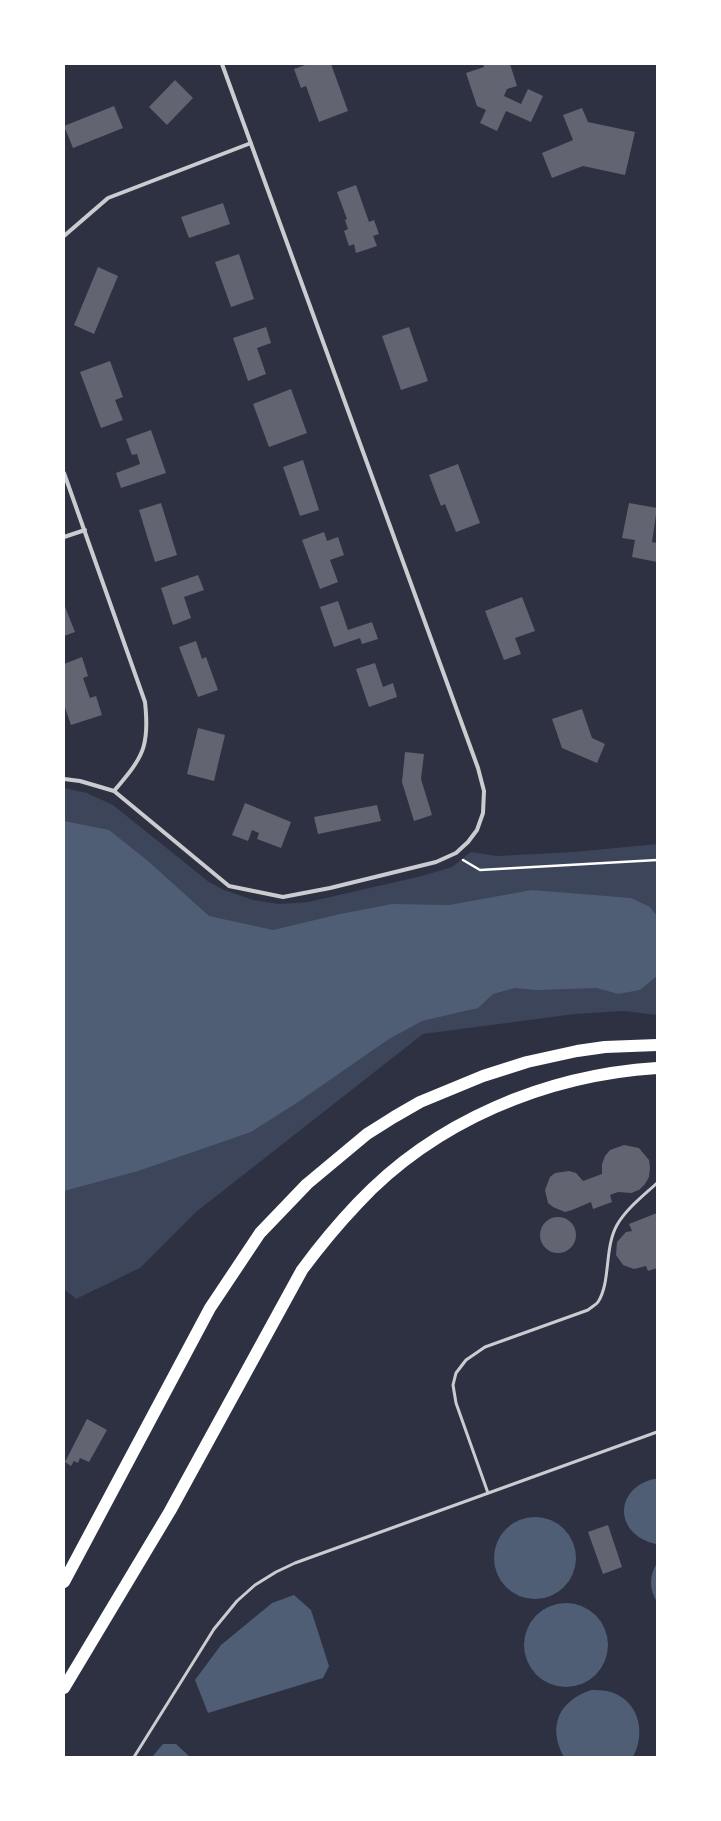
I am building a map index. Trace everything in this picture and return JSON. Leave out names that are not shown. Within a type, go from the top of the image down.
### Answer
[{"type":"highway","points":[[64,1582],[210,1308],[260,1233],[307,1184],[367,1134],[420,1102],[483,1076],[527,1062],[577,1051],[605,1047],[657,1045]]},
{"type":"highway","points":[[64,1688],[170,1511],[302,1270],[322,1243],[358,1202],[395,1169],[432,1142],[490,1108],[524,1095],[567,1082],[609,1074],[657,1068]]},
{"type":"street","points":[[64,779],[114,791],[229,886],[283,897],[330,888],[436,862],[456,853],[468,842],[476,830],[483,813],[484,791],[478,768],[222,64]]},
{"type":"street","points":[[64,236],[108,198],[251,143]]},
{"type":"street","points":[[64,473],[145,702],[147,723],[144,750],[134,768],[114,791]]},
{"type":"street","points":[[64,537],[85,530]]},
{"type":"lane","points":[[488,1493],[456,1403],[452,1386],[456,1373],[466,1360],[485,1347],[588,1310],[597,1303],[603,1288],[610,1242],[617,1225],[627,1211],[657,1183]]},
{"type":"lane","points":[[134,1757],[214,1630],[237,1601],[255,1585],[276,1572],[295,1564],[657,1432]]},
{"type":"path","points":[[456,853],[464,861],[480,870],[657,860]]},
{"type":"shaded area","points":[[64,788],[87,793],[113,805],[209,882],[224,890],[253,900],[279,904],[308,902],[422,876],[452,867],[471,852],[497,856],[574,852],[657,844],[657,1015],[624,1011],[575,1014],[423,1034],[196,1212],[140,1268],[76,1299],[64,1289]]},
{"type":"shaded area","points":[[64,821],[109,830],[148,861],[209,916],[273,930],[340,914],[392,904],[449,905],[532,890],[631,898],[650,907],[657,916],[657,976],[640,990],[618,994],[597,988],[537,990],[515,988],[493,994],[478,1008],[422,1021],[389,1039],[298,1102],[251,1132],[138,1171],[64,1191]]},
{"type":"shaded area","points":[[653,1479],[657,1479],[657,1544],[642,1539],[633,1532],[626,1522],[624,1512],[626,1502],[631,1493],[640,1485]]},
{"type":"shaded area","points":[[535,1517],[551,1520],[564,1529],[573,1542],[576,1558],[573,1574],[564,1587],[551,1596],[535,1599],[519,1596],[506,1587],[497,1574],[494,1558],[497,1542],[506,1529],[519,1520]]},
{"type":"shaded area","points":[[657,1563],[657,1602],[652,1592],[651,1578]]},
{"type":"shaded area","points":[[294,1595],[311,1610],[329,1666],[323,1678],[208,1713],[195,1680],[221,1645],[272,1603]]},
{"type":"shaded area","points":[[566,1603],[582,1606],[596,1615],[605,1629],[608,1645],[605,1661],[596,1675],[582,1684],[566,1687],[550,1684],[536,1675],[527,1661],[524,1645],[527,1629],[536,1615],[550,1606]]},
{"type":"shaded area","points":[[591,1690],[607,1691],[618,1695],[633,1708],[637,1717],[639,1737],[633,1757],[564,1757],[559,1746],[557,1735],[559,1716],[571,1701]]},
{"type":"shaded area","points":[[163,1744],[176,1744],[190,1757],[152,1757]]},
{"type":"building","points":[[308,64],[331,64],[348,111],[319,122],[306,86],[301,88],[294,69]]},
{"type":"building","points":[[483,64],[510,64],[517,86],[507,89],[504,96],[521,104],[528,89],[543,96],[531,122],[506,111],[497,131],[480,123],[486,110],[477,106],[466,73],[484,67]]},
{"type":"building","points":[[175,80],[193,98],[167,125],[149,107]]},
{"type":"building","points":[[114,106],[123,128],[73,148],[64,126]]},
{"type":"building","points":[[582,108],[588,122],[635,132],[625,175],[583,166],[552,178],[542,153],[573,140],[563,115]]},
{"type":"building","points":[[356,185],[369,222],[374,220],[379,234],[373,236],[377,246],[356,253],[354,244],[349,246],[344,231],[348,229],[345,220],[347,219],[337,192]]},
{"type":"building","points":[[223,203],[230,224],[189,238],[181,217]]},
{"type":"building","points":[[239,254],[254,299],[231,307],[215,262]]},
{"type":"building","points":[[98,267],[118,276],[94,334],[74,325]]},
{"type":"building","points":[[266,327],[271,343],[257,348],[266,374],[248,381],[233,338]]},
{"type":"building","points":[[409,327],[428,381],[401,390],[382,336]]},
{"type":"building","points":[[110,361],[123,397],[115,400],[123,420],[101,428],[80,372]]},
{"type":"building","points":[[291,389],[307,433],[269,447],[253,404]]},
{"type":"building","points":[[151,430],[166,473],[121,488],[116,473],[140,464],[137,454],[132,455],[126,439]]},
{"type":"building","points":[[303,460],[319,510],[300,516],[283,467]]},
{"type":"building","points":[[458,464],[480,523],[456,532],[445,504],[441,506],[429,475]]},
{"type":"building","points":[[161,503],[177,555],[155,562],[139,510]]},
{"type":"building","points":[[629,503],[657,508],[652,542],[657,543],[657,562],[632,557],[635,540],[622,538]]},
{"type":"building","points":[[324,532],[327,541],[338,537],[344,555],[330,560],[338,582],[320,589],[302,540]]},
{"type":"building","points":[[198,575],[204,590],[184,597],[191,618],[173,625],[161,588]]},
{"type":"building","points":[[522,597],[535,631],[515,638],[521,654],[504,660],[485,611]]},
{"type":"building","points":[[338,601],[348,630],[372,622],[378,639],[362,644],[360,638],[334,647],[320,607]]},
{"type":"building","points":[[64,604],[75,632],[64,636]]},
{"type":"building","points":[[196,641],[202,659],[206,657],[218,690],[198,697],[179,647]]},
{"type":"building","points":[[82,657],[88,676],[83,678],[90,698],[96,696],[102,715],[71,725],[64,705],[64,664]]},
{"type":"building","points":[[375,663],[383,687],[393,683],[397,697],[369,707],[356,669]]},
{"type":"building","points":[[582,709],[592,738],[605,744],[597,763],[562,748],[552,719]]},
{"type":"building","points":[[198,728],[225,735],[214,781],[187,774]]},
{"type":"building","points":[[405,752],[424,754],[421,779],[432,815],[414,821],[402,782]]},
{"type":"building","points":[[245,803],[291,822],[281,848],[257,839],[259,833],[252,830],[248,841],[232,835]]},
{"type":"building","points":[[377,805],[381,821],[318,834],[314,817]]},
{"type":"building","points":[[624,1145],[639,1148],[649,1160],[649,1177],[639,1190],[631,1193],[618,1192],[610,1195],[612,1202],[593,1209],[591,1202],[565,1212],[548,1203],[545,1190],[550,1177],[555,1173],[569,1171],[576,1173],[583,1181],[602,1174],[602,1164],[605,1156],[610,1150]]},
{"type":"building","points":[[657,1213],[657,1268],[648,1271],[646,1266],[634,1269],[623,1265],[616,1255],[617,1242],[626,1232],[632,1231],[629,1224]]},
{"type":"building","points":[[562,1217],[571,1222],[575,1228],[575,1242],[571,1248],[562,1253],[554,1253],[545,1248],[541,1242],[540,1231],[545,1222],[551,1218]]},
{"type":"building","points":[[87,1419],[107,1430],[89,1462],[80,1458],[78,1463],[74,1461],[71,1466],[65,1462]]},
{"type":"building","points":[[608,1525],[622,1567],[603,1574],[588,1532]]}]
